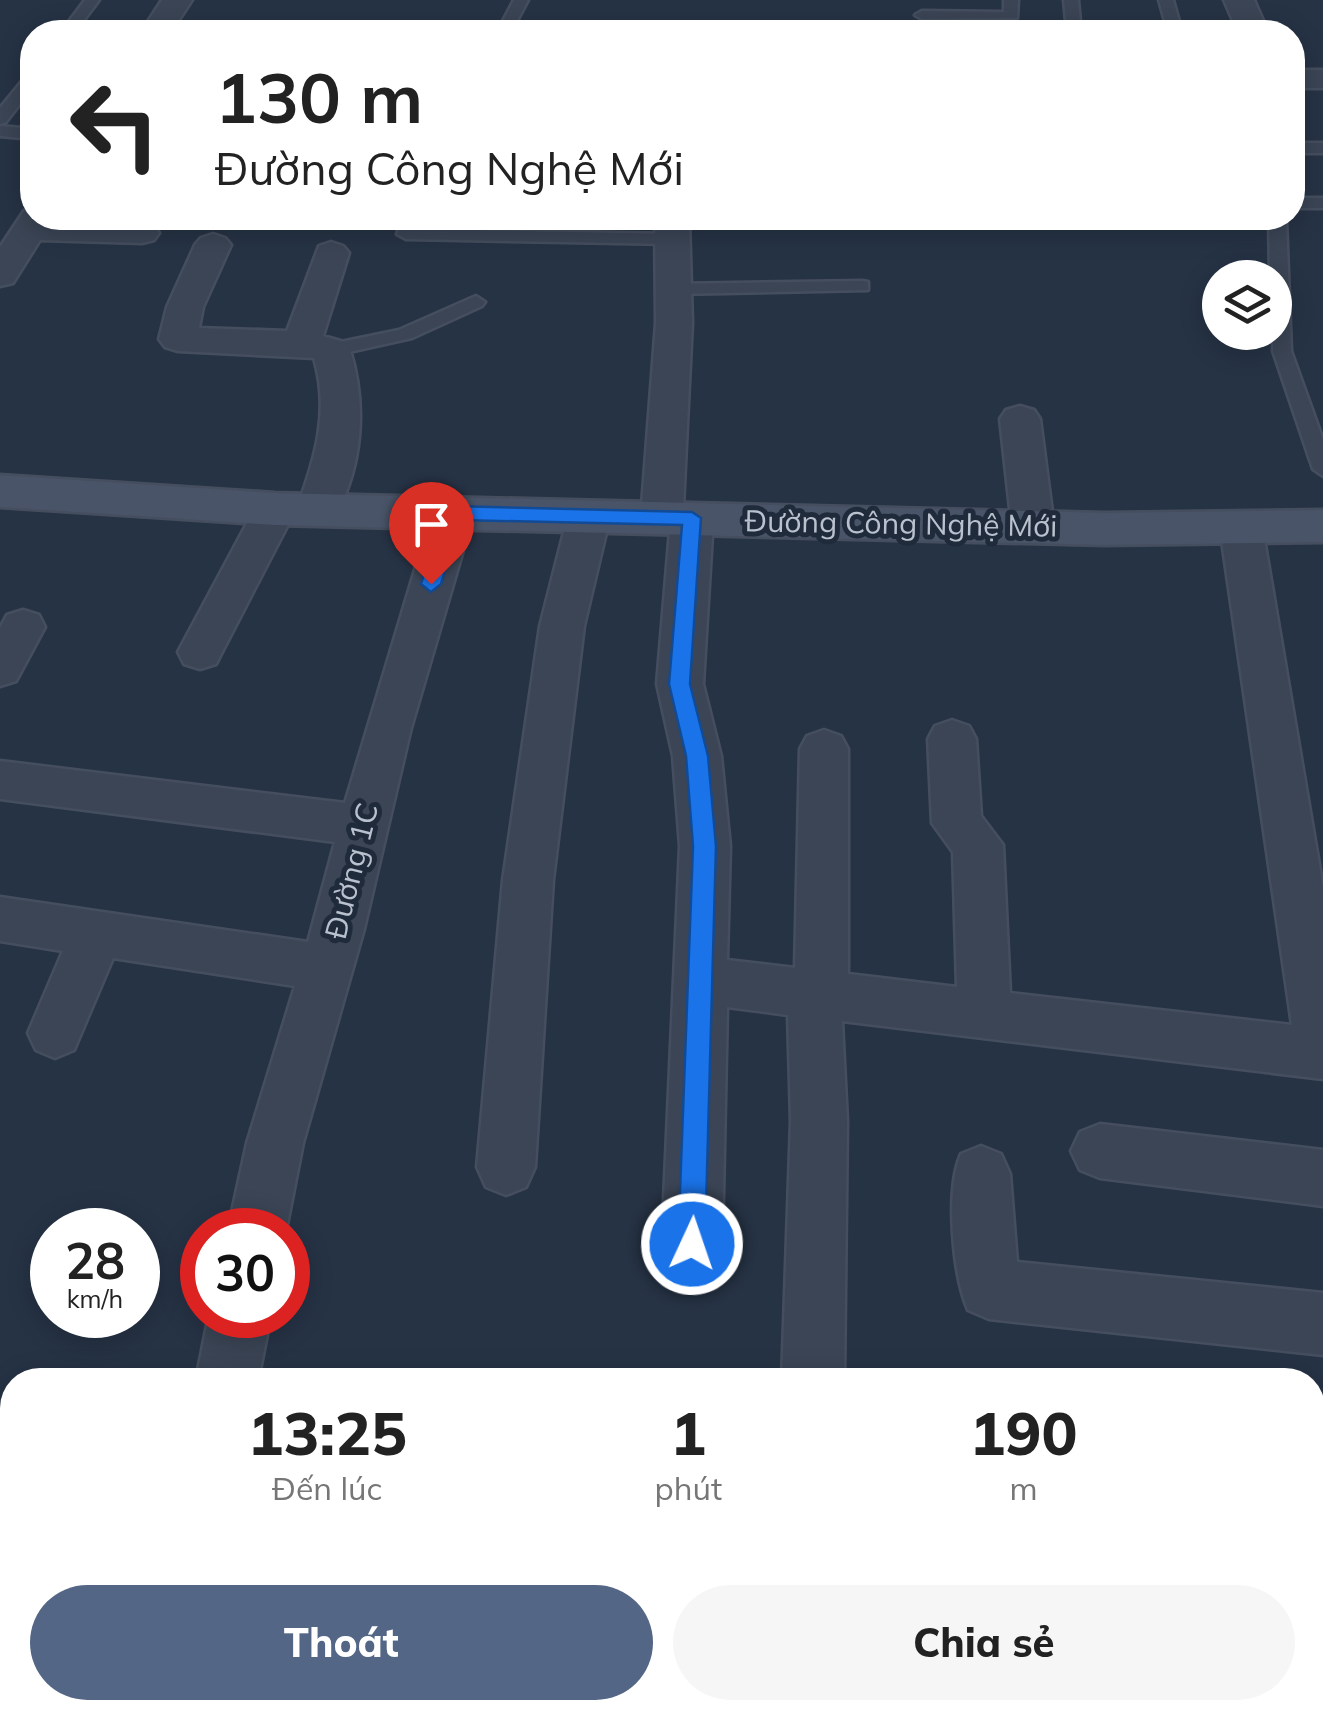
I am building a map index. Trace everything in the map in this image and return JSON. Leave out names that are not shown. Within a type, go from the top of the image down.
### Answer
[{"type":"street","points":[[0,275],[28,230]]},
{"type":"street","points":[[102,230],[142,234]]},
{"type":"street","points":[[672,230],[680,684],[697,756],[705,846],[692,1244]]},
{"type":"street","points":[[212,245],[185,308],[178,340],[316,346]]},
{"type":"street","points":[[200,652],[297,509],[345,423],[342,382],[316,346],[330,253]]},
{"type":"street","points":[[1020,419],[1033,527]]},
{"type":"street","name":"Đường Công Nghệ Mới","points":[[0,490],[297,509],[1033,527],[1323,526]]},
{"type":"street","name":"Đường 1C","points":[[261,1208],[274,1143],[327,968],[453,513]]},
{"type":"street","points":[[506,1167],[528,880],[562,626],[589,516]]},
{"type":"street","points":[[702,982],[1323,1051],[1242,527]]},
{"type":"street","points":[[0,669],[22,626]]},
{"type":"street","points":[[952,739],[957,823],[978,845],[984,1012]]},
{"type":"street","points":[[813,1368],[819,1120],[815,1015],[821,994],[824,749]]},
{"type":"street","points":[[0,780],[364,825]]},
{"type":"street","points":[[0,919],[327,968]]},
{"type":"street","points":[[55,1033],[97,933]]},
{"type":"street","points":[[1100,1151],[1323,1178]]},
{"type":"street","points":[[981,1174],[989,1289],[1323,1324]]},
{"type":"street","points":[[229,1368],[235,1338]]},
{"type":"lane","points":[[922,15],[1008,16],[1012,15],[1011,0]]},
{"type":"lane","points":[[0,119],[20,93]]},
{"type":"lane","points":[[407,230],[406,234],[548,238],[647,230]]},
{"type":"lane","points":[[548,238],[550,230]]},
{"type":"lane","points":[[1278,230],[1282,351],[1323,469]]},
{"type":"lane","points":[[674,288],[862,286]]},
{"type":"lane","points":[[316,346],[394,340],[476,302]]},
{"type":"route","points":[[431,584],[453,513],[692,518],[680,684],[697,756],[705,846],[692,1244]]}]
